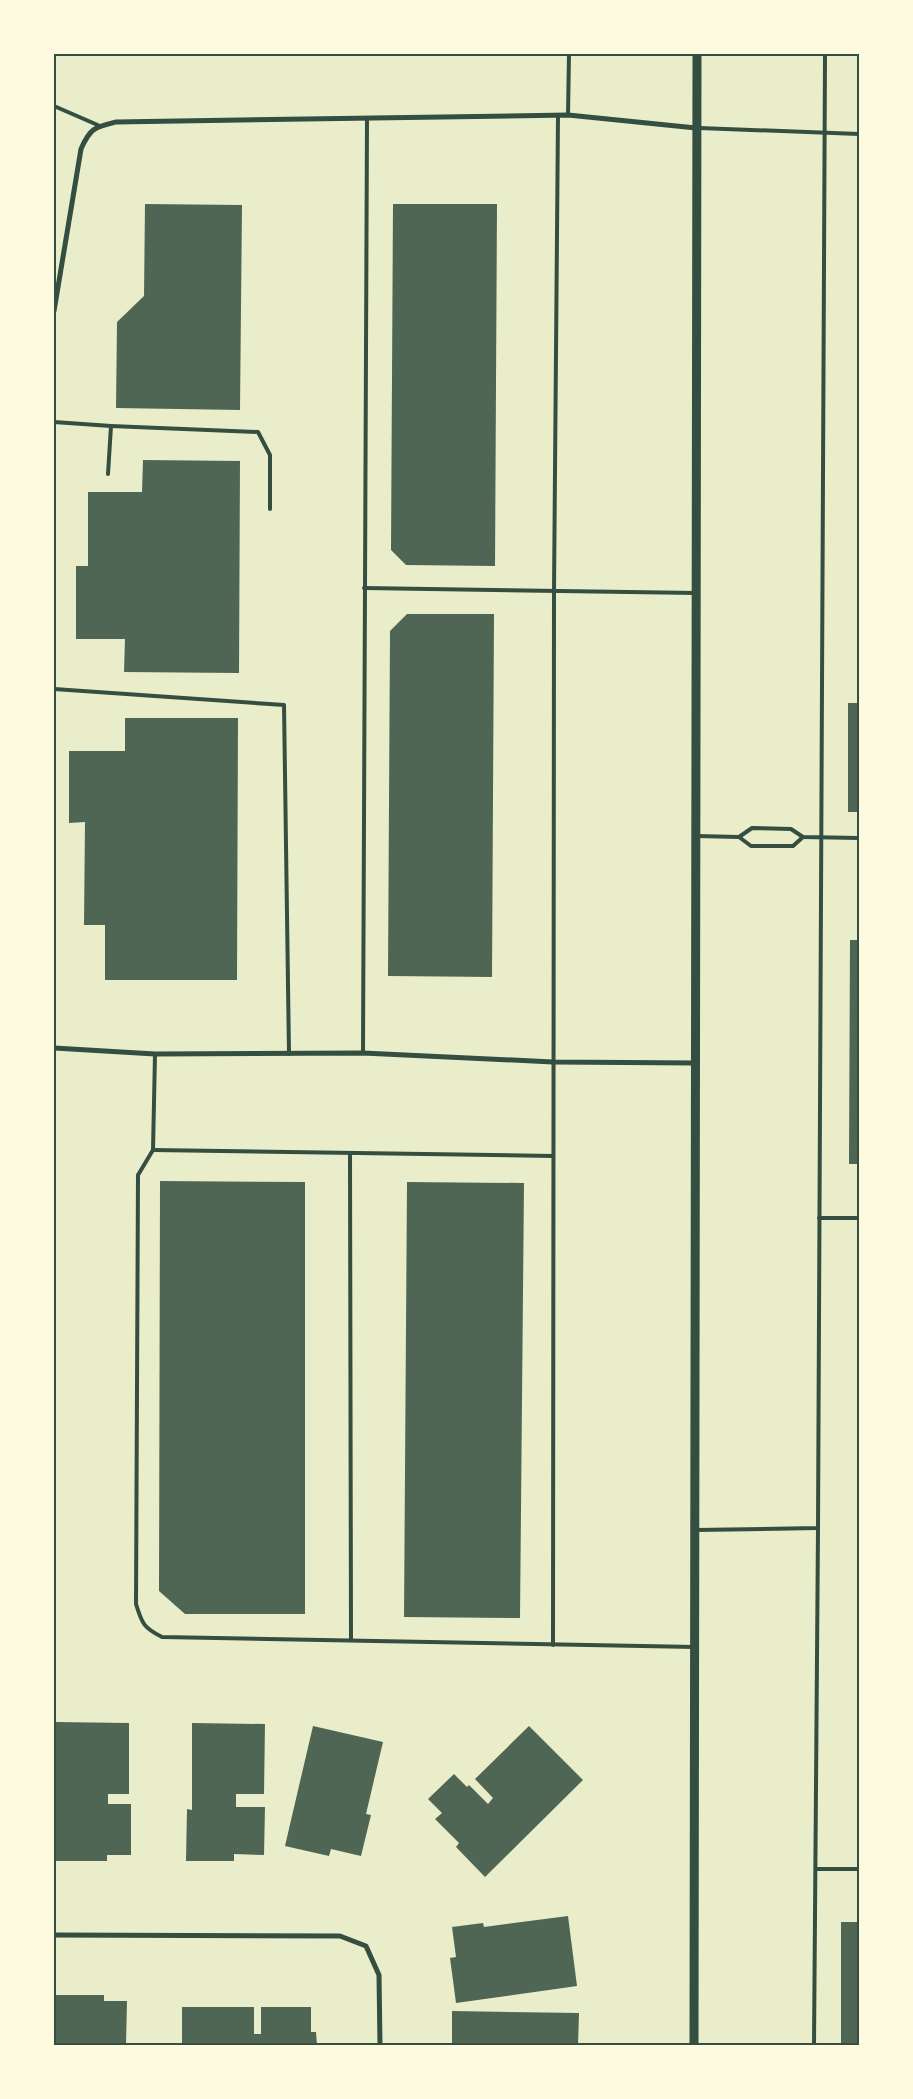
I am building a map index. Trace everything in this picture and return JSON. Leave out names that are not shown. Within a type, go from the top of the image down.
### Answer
[{"type":"street","points":[[694,2045],[697,54]]},
{"type":"street","points":[[54,311],[81,149],[88,133],[100,126],[116,122],[367,120],[568,115],[696,128]]},
{"type":"street","points":[[54,1048],[155,1054],[363,1053],[553,1062],[696,1062]]},
{"type":"street","points":[[54,1935],[340,1936],[366,1946],[379,1975],[380,2045]]},
{"type":"lane","points":[[568,115],[570,54]]},
{"type":"lane","points":[[814,2045],[825,54]]},
{"type":"lane","points":[[54,106],[100,126]]},
{"type":"lane","points":[[553,1645],[554,591],[558,115]]},
{"type":"lane","points":[[363,1053],[367,120]]},
{"type":"lane","points":[[696,128],[859,134]]},
{"type":"lane","points":[[54,422],[258,432],[270,455],[270,509]]},
{"type":"lane","points":[[108,474],[111,426]]},
{"type":"lane","points":[[364,588],[697,593]]},
{"type":"lane","points":[[54,689],[284,705],[288,1054]]},
{"type":"lane","points":[[739,837],[752,828],[791,829],[803,837],[859,838]]},
{"type":"lane","points":[[697,836],[739,837],[751,846],[793,846],[803,837]]},
{"type":"lane","points":[[155,1054],[153,1150],[138,1175],[136,1604],[141,1620],[147,1629],[162,1637],[695,1647]]},
{"type":"lane","points":[[153,1150],[553,1156]]},
{"type":"lane","points":[[350,1153],[351,1640]]},
{"type":"lane","points":[[819,1218],[859,1218]]},
{"type":"lane","points":[[695,1530],[818,1528]]},
{"type":"lane","points":[[816,1869],[859,1869]]},
{"type":"building","points":[[145,204],[242,205],[240,410],[116,408],[117,322],[144,296]]},
{"type":"building","points":[[393,204],[497,204],[495,566],[406,565],[391,550]]},
{"type":"building","points":[[143,460],[240,461],[239,673],[124,672],[125,639],[76,639],[76,566],[88,566],[88,492],[142,492]]},
{"type":"building","points":[[407,614],[494,614],[492,977],[388,976],[390,631]]},
{"type":"building","points":[[848,703],[859,703],[859,812],[848,812]]},
{"type":"building","points":[[125,718],[238,718],[237,980],[105,980],[105,925],[84,925],[85,822],[69,823],[69,751],[125,751]]},
{"type":"building","points":[[850,940],[859,940],[859,1164],[849,1164]]},
{"type":"building","points":[[160,1181],[305,1182],[305,1614],[185,1614],[159,1591]]},
{"type":"building","points":[[407,1182],[524,1183],[520,1618],[404,1617]]},
{"type":"building","points":[[56,1722],[129,1723],[129,1794],[108,1794],[108,1804],[131,1804],[131,1855],[107,1855],[107,1861],[54,1861]]},
{"type":"building","points":[[192,1723],[265,1724],[264,1794],[236,1794],[236,1807],[265,1807],[264,1855],[234,1854],[234,1861],[186,1861],[187,1809],[192,1810]]},
{"type":"building","points":[[313,1726],[383,1742],[366,1814],[371,1815],[361,1856],[331,1849],[329,1856],[285,1846]]},
{"type":"building","points":[[529,1726],[583,1780],[485,1877],[456,1847],[459,1843],[435,1819],[442,1813],[428,1799],[454,1774],[467,1787],[469,1785],[488,1804],[493,1798],[475,1779]]},
{"type":"building","points":[[568,1916],[577,1986],[456,2003],[450,1958],[456,1957],[452,1927],[483,1923],[484,1927]]},
{"type":"building","points":[[841,1922],[859,1922],[859,2045],[841,2045]]},
{"type":"building","points":[[54,1995],[104,1995],[104,2001],[127,2001],[126,2045],[54,2045]]},
{"type":"building","points":[[182,2007],[254,2007],[254,2034],[261,2034],[261,2007],[311,2007],[311,2032],[316,2032],[317,2045],[182,2045]]},
{"type":"building","points":[[452,2011],[579,2013],[578,2045],[452,2045]]}]
